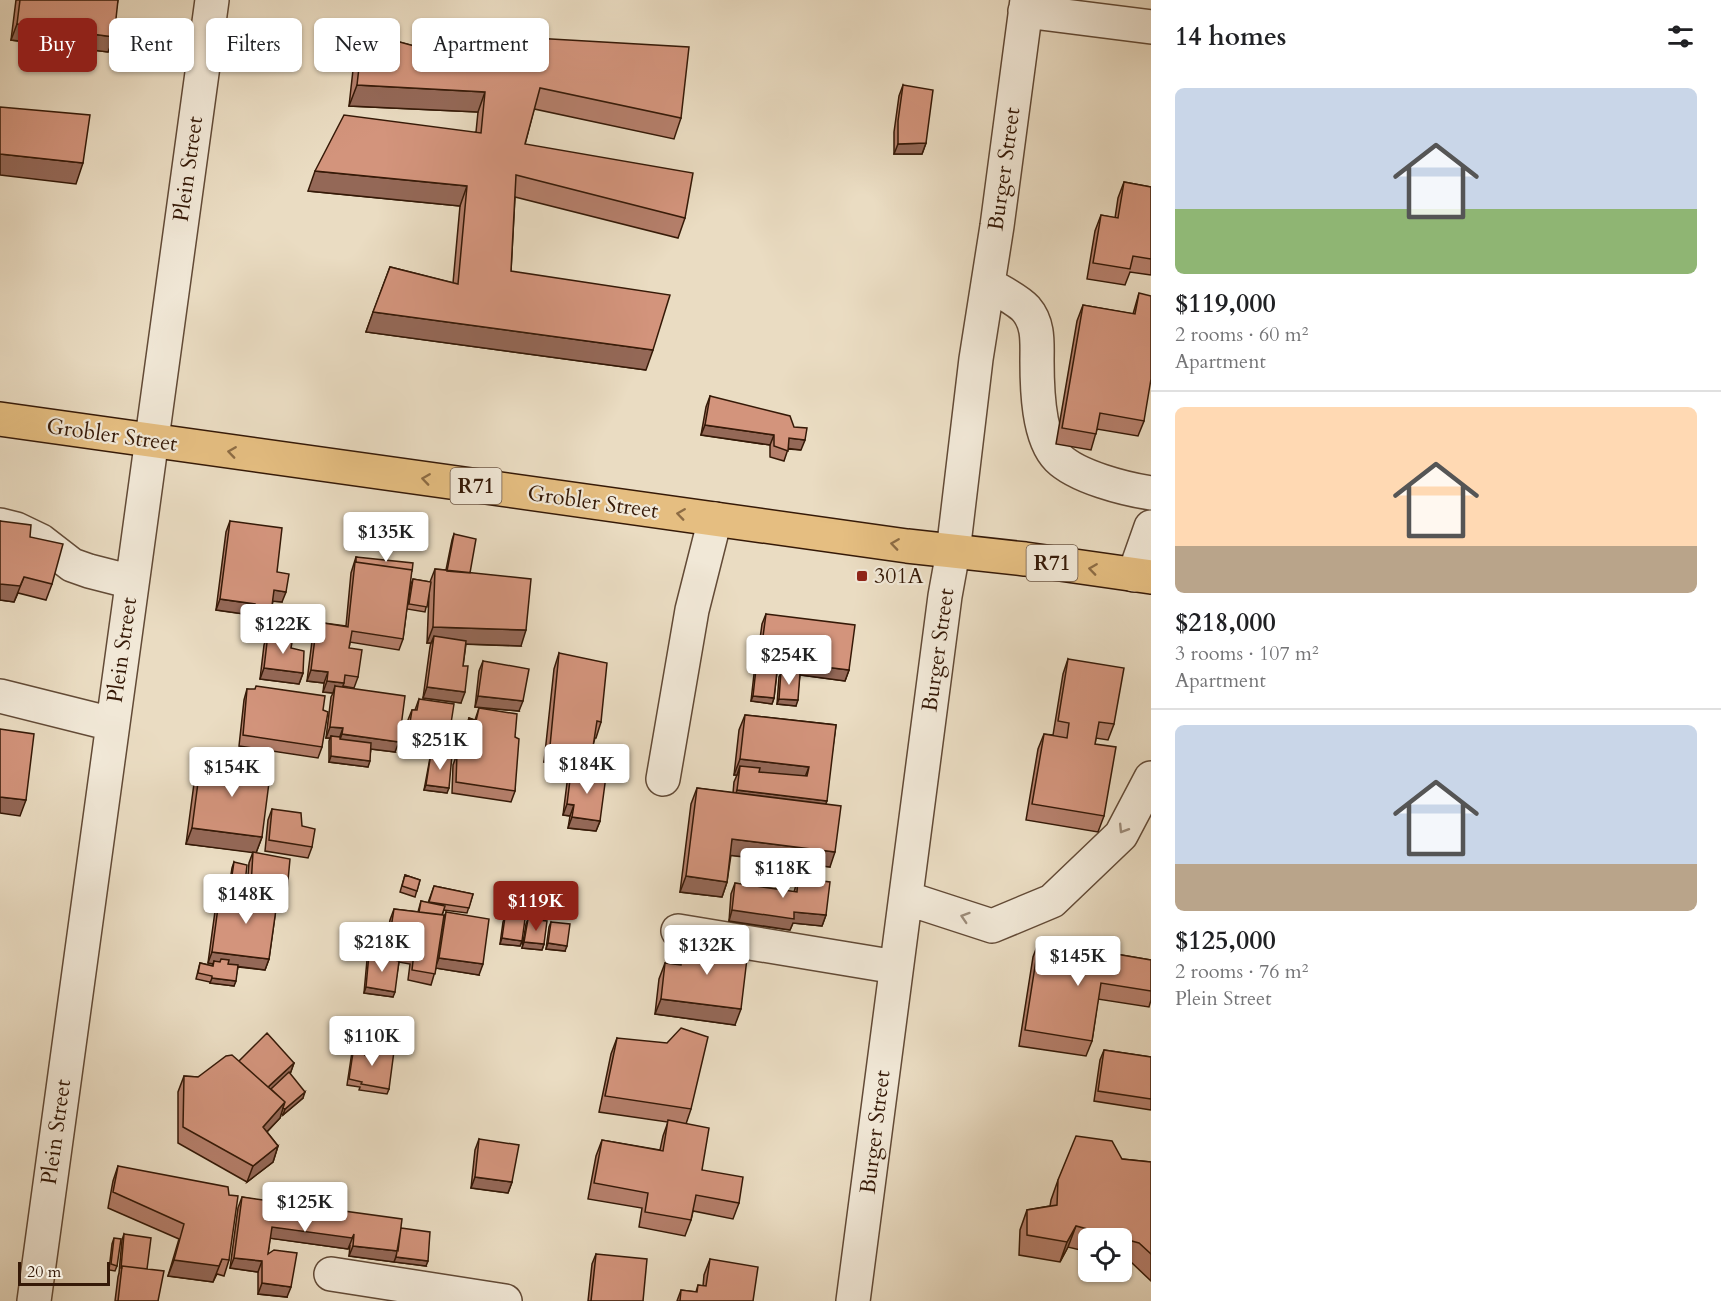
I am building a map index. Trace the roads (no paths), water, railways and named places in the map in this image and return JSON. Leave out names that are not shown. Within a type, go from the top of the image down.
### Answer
[{"type":"main road","name":"Grobler Street","points":[[0,419],[953,552],[1025,559],[1143,576]]},
{"type":"street","name":"Plein Street","points":[[33,1301],[212,0]]},
{"type":"street","points":[[1026,5],[1151,27]]},
{"type":"street","name":"Burger Street","points":[[853,1301],[945,596],[953,552],[969,416],[1026,5]]},
{"type":"street","points":[[988,284],[1025,308],[1034,322],[1037,335],[1037,375],[1041,415],[1046,439],[1058,458],[1076,470],[1135,490],[1151,493]]},
{"type":"street","points":[[663,779],[692,610],[715,519]]},
{"type":"street","points":[[0,525],[41,541],[72,565],[132,582]]},
{"type":"street","points":[[1143,576],[1151,527]]},
{"type":"street","points":[[0,696],[112,724]]},
{"type":"street","points":[[906,898],[992,926],[1052,901],[1121,835],[1151,778]]},
{"type":"street","points":[[678,931],[896,967]]},
{"type":"street","points":[[331,1274],[505,1301]]},
{"type":"place","name":"301A","points":[[862,576]]}]
